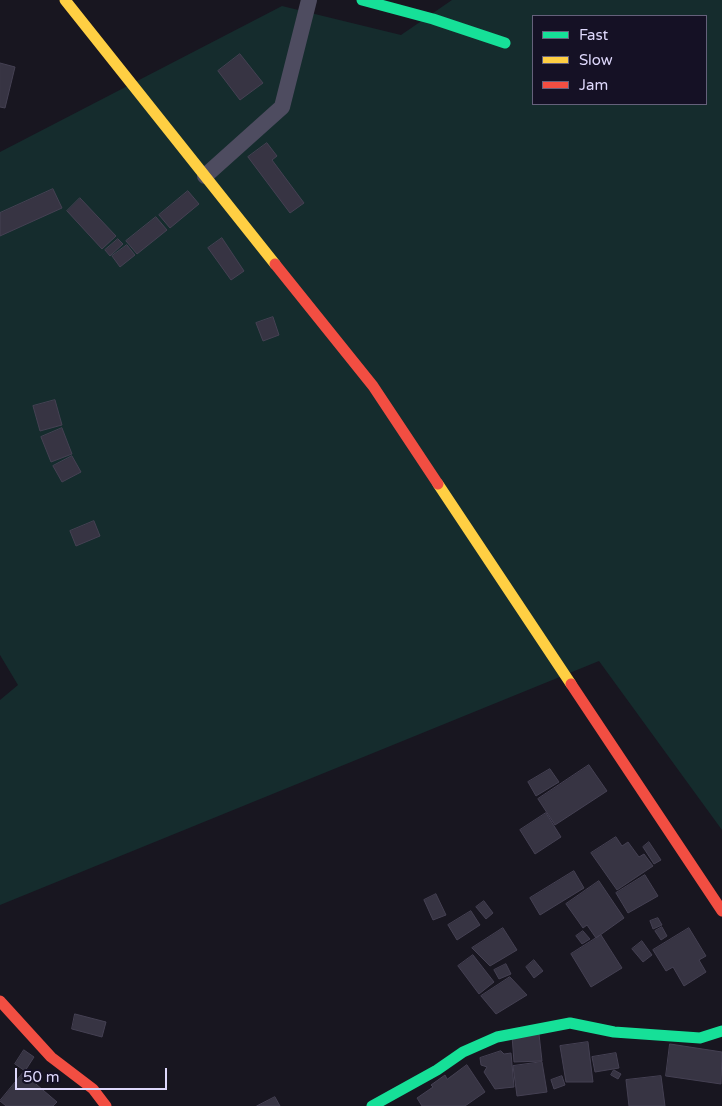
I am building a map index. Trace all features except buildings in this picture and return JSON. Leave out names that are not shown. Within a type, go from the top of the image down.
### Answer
[{"type":"street","points":[[65,0],[373,386],[722,911]]},
{"type":"street","points":[[205,176],[282,107],[309,0]]},
{"type":"street","points":[[362,0],[432,19],[505,43]]},
{"type":"street","points":[[0,1001],[51,1056],[94,1089],[106,1106]]},
{"type":"street","points":[[372,1106],[437,1070],[463,1052],[497,1037],[570,1023],[614,1032],[700,1038],[722,1031]]},
{"type":"green space","points":[[452,0],[722,0],[722,830],[599,661],[0,905],[0,700],[18,685],[0,655],[0,152],[282,6],[401,35]]},
{"type":"traffic: fast","points":[[362,0],[433,19],[505,43]]},
{"type":"traffic: fast","points":[[372,1106],[437,1070],[463,1052],[497,1037],[570,1023],[614,1032],[700,1038],[722,1031]]},
{"type":"traffic: slow","points":[[65,0],[275,264]]},
{"type":"traffic: slow","points":[[438,484],[571,684]]},
{"type":"traffic: jam","points":[[275,264],[373,386],[438,484]]},
{"type":"traffic: jam","points":[[571,684],[722,911]]},
{"type":"traffic: jam","points":[[0,1001],[51,1057],[93,1089],[106,1106]]}]
